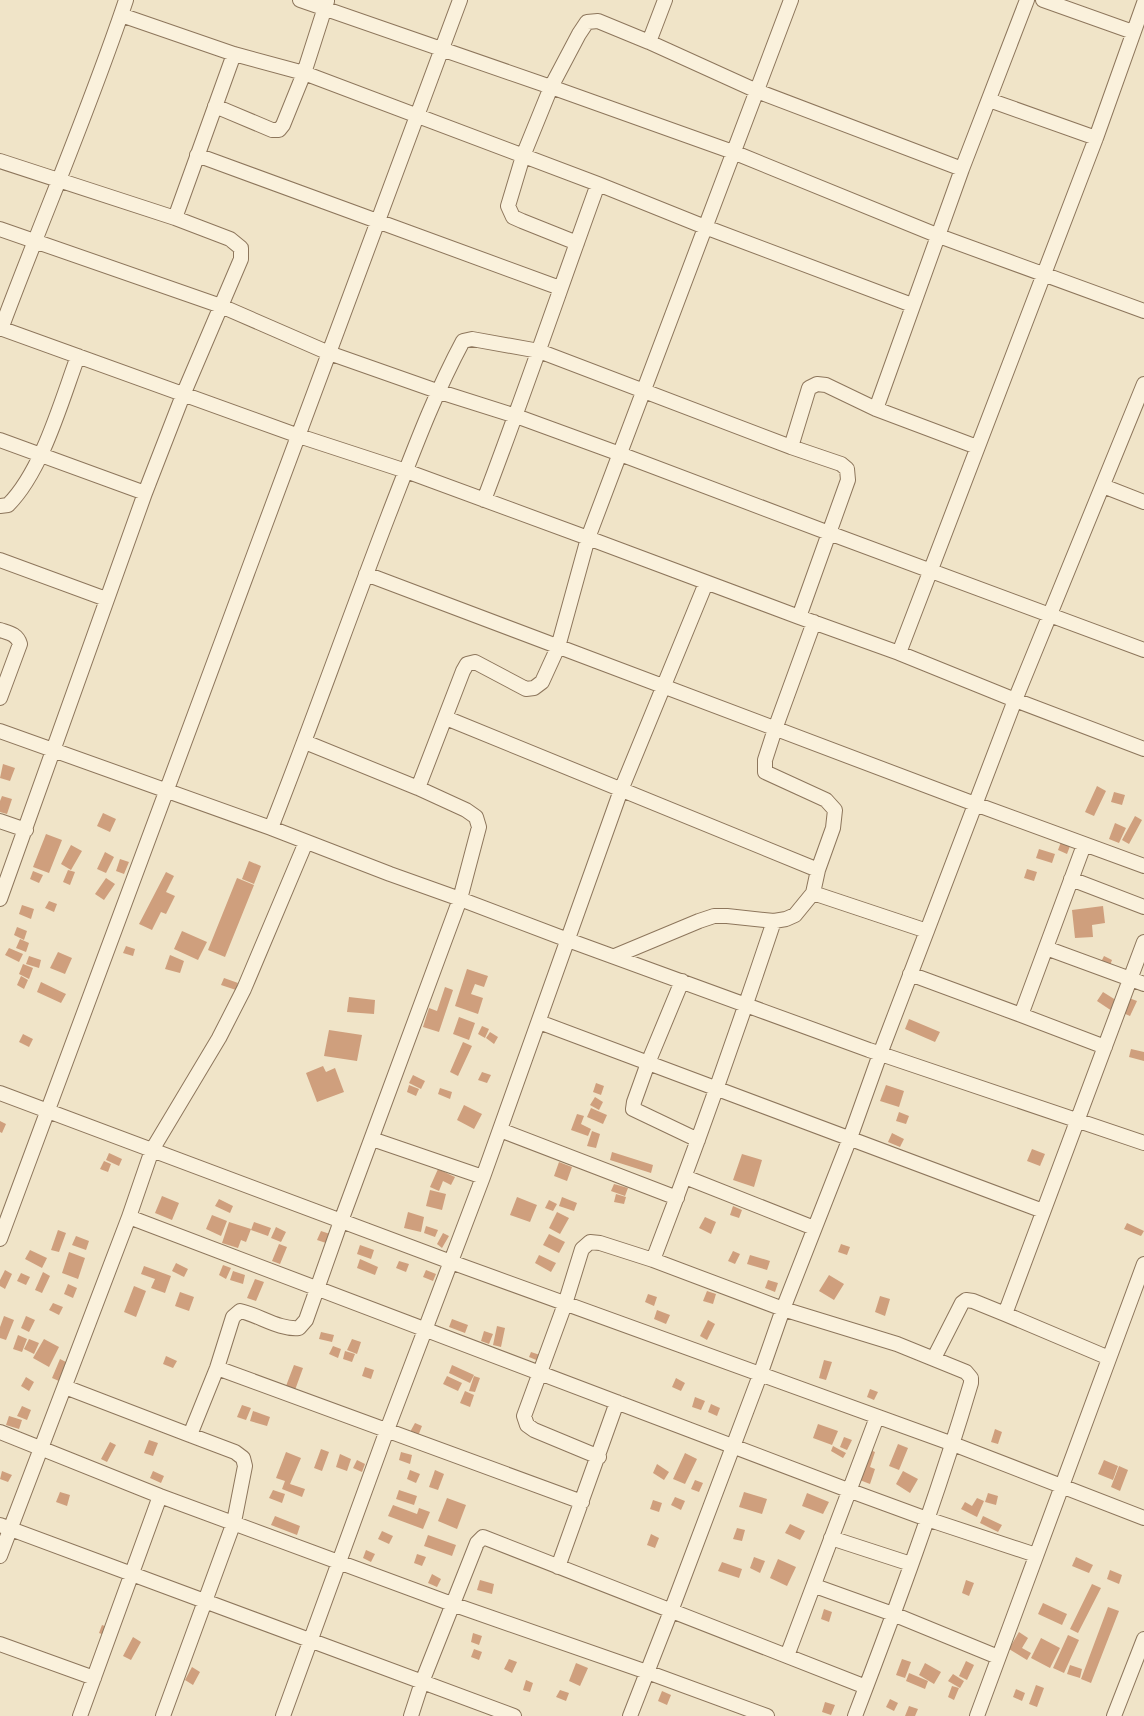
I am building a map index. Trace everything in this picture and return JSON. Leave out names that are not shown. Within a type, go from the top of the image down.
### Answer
[{"type":"street","points":[[126,0],[59,181],[34,240],[0,329],[299,436],[406,471],[899,653],[1015,700],[1144,749]]},
{"type":"street","points":[[300,0],[326,4],[442,50],[733,152],[938,236],[1144,311]]},
{"type":"street","points":[[0,1239],[3,1224],[48,1110],[460,0]]},
{"type":"street","points":[[649,42],[666,0]]},
{"type":"street","points":[[418,788],[463,671],[468,664],[475,662],[526,689],[534,688],[542,682],[558,647],[588,538],[791,0]]},
{"type":"street","points":[[876,409],[962,169],[1027,0]]},
{"type":"street","points":[[1043,0],[1133,32]]},
{"type":"street","points":[[899,653],[1096,138],[1144,3]]},
{"type":"street","points":[[215,106],[272,130],[279,130],[283,126],[304,73],[326,4]]},
{"type":"street","points":[[121,15],[234,54],[304,73],[912,305]]},
{"type":"street","points":[[577,243],[514,217],[508,206],[523,156],[551,87],[587,22],[598,21],[649,42],[757,91],[962,169]]},
{"type":"street","points":[[175,218],[234,54]]},
{"type":"street","points":[[989,100],[1096,138]]},
{"type":"street","points":[[197,155],[560,288]]},
{"type":"street","points":[[0,160],[59,181],[175,218],[230,239],[241,248],[241,259],[183,395],[145,493],[52,750],[26,830],[1,892]]},
{"type":"street","points":[[484,500],[516,416],[598,184]]},
{"type":"street","points":[[0,229],[221,306],[329,353],[437,391],[516,416],[931,572],[1144,650]]},
{"type":"street","points":[[271,828],[305,742],[366,574],[437,391],[463,342],[472,339],[539,351],[791,447],[841,464],[847,469],[848,480],[830,534],[799,617]]},
{"type":"street","points":[[0,506],[8,505],[18,495],[41,455],[78,356]]},
{"type":"street","points":[[791,447],[809,388],[817,384],[826,385],[876,409],[977,447]]},
{"type":"street","points":[[630,1716],[760,1375],[782,1309],[850,1138],[910,974],[1015,700],[1144,384]]},
{"type":"street","points":[[0,440],[145,493]]},
{"type":"street","points":[[1103,486],[1144,502]]},
{"type":"street","points":[[0,560],[106,599]]},
{"type":"street","points":[[366,574],[1084,845],[1144,866]]},
{"type":"street","points":[[283,1716],[387,1430],[483,1177],[621,790],[706,583]]},
{"type":"street","points":[[615,956],[714,916],[774,921],[786,919],[795,915],[813,893],[818,870],[834,828],[835,810],[826,800],[765,772],[765,760],[775,728],[814,622]]},
{"type":"street","points":[[0,630],[12,634],[18,638],[20,644],[0,698]]},
{"type":"street","points":[[446,718],[818,870]]},
{"type":"street","points":[[0,731],[166,792],[271,828],[390,874],[880,1054],[1144,1143]]},
{"type":"street","points":[[190,1435],[217,1368],[233,1317],[240,1311],[252,1314],[290,1329],[299,1328],[306,1320],[316,1289],[460,899],[480,827],[476,817],[466,810],[418,788],[305,742]]},
{"type":"street","points":[[0,821],[26,830]]},
{"type":"street","points":[[0,1556],[5,1527],[65,1387],[129,1218],[152,1150],[219,1038],[244,989],[306,842]]},
{"type":"street","points":[[1021,1015],[1084,845]]},
{"type":"street","points":[[1071,879],[1144,907]]},
{"type":"street","points":[[813,893],[927,931]]},
{"type":"street","points":[[653,1260],[685,1177],[774,921]]},
{"type":"street","points":[[1005,1314],[1144,942]]},
{"type":"street","points":[[1046,948],[1144,984]]},
{"type":"street","points":[[910,974],[1105,1047]]},
{"type":"street","points":[[682,981],[648,1063],[634,1102],[633,1109],[698,1140]]},
{"type":"street","points":[[539,1022],[1044,1210]]},
{"type":"street","points":[[0,1093],[565,1304],[953,1444],[1144,1518]]},
{"type":"street","points":[[500,1130],[677,1198]]},
{"type":"street","points":[[372,1138],[483,1177]]},
{"type":"street","points":[[685,1177],[814,1228]]},
{"type":"street","points":[[129,1218],[425,1329],[732,1447],[927,1519],[1036,1555]]},
{"type":"street","points":[[599,1457],[534,1430],[527,1425],[524,1416],[565,1304],[582,1249],[590,1242],[600,1243],[653,1260],[782,1309],[897,1344],[966,1372],[971,1378],[971,1383],[953,1444],[855,1716]]},
{"type":"street","points":[[977,1716],[1144,1264]]},
{"type":"street","points":[[934,1358],[962,1303],[966,1300],[1005,1314],[1109,1358]]},
{"type":"street","points":[[217,1368],[582,1502]]},
{"type":"street","points":[[65,1387],[235,1452],[243,1458],[245,1466],[234,1522],[206,1601],[162,1716]]},
{"type":"street","points":[[558,1567],[599,1457],[617,1402]]},
{"type":"street","points":[[787,1656],[832,1538],[848,1490],[877,1417]]},
{"type":"street","points":[[0,1432],[160,1496],[234,1522],[452,1604],[647,1672],[767,1716]]},
{"type":"street","points":[[80,1716],[160,1496]]},
{"type":"street","points":[[5,1527],[514,1716]]},
{"type":"street","points":[[411,1716],[422,1682],[452,1604],[477,1543],[483,1538],[866,1686]]},
{"type":"street","points":[[832,1538],[911,1564]]},
{"type":"street","points":[[814,1586],[893,1614],[998,1657]]},
{"type":"street","points":[[1114,1716],[1144,1639]]},
{"type":"street","points":[[0,1644],[94,1678]]},
{"type":"building","points":[[3,764],[15,768],[10,781],[0,778]]},
{"type":"building","points":[[1097,786],[1106,791],[1094,816],[1085,812]]},
{"type":"building","points":[[1114,792],[1125,795],[1122,805],[1111,802]]},
{"type":"building","points":[[2,796],[12,799],[7,814],[0,812],[0,801]]},
{"type":"building","points":[[103,813],[116,819],[110,832],[97,826]]},
{"type":"building","points":[[1135,816],[1142,820],[1129,844],[1122,840]]},
{"type":"building","points":[[1115,823],[1126,828],[1119,843],[1109,839]]},
{"type":"building","points":[[46,834],[62,840],[49,873],[33,867]]},
{"type":"building","points":[[1061,842],[1070,846],[1067,854],[1058,850]]},
{"type":"building","points":[[71,845],[82,851],[71,870],[61,864]]},
{"type":"building","points":[[1039,849],[1055,854],[1052,863],[1036,858]]},
{"type":"building","points":[[105,852],[114,857],[106,873],[97,869]]},
{"type":"building","points":[[120,859],[129,862],[124,874],[116,871]]},
{"type":"building","points":[[249,861],[261,866],[254,884],[242,879]]},
{"type":"building","points":[[1027,869],[1037,872],[1034,881],[1024,878]]},
{"type":"building","points":[[68,870],[75,872],[70,885],[63,882]]},
{"type":"building","points":[[33,871],[43,875],[39,883],[30,879]]},
{"type":"building","points":[[166,872],[174,876],[166,892],[175,896],[166,914],[161,912],[152,930],[139,924]]},
{"type":"building","points":[[106,878],[115,884],[104,900],[95,894]]},
{"type":"building","points":[[237,878],[254,885],[225,957],[208,950]]},
{"type":"building","points":[[49,901],[57,904],[54,912],[45,908]]},
{"type":"building","points":[[22,905],[34,909],[31,919],[19,914]]},
{"type":"building","points":[[1103,906],[1105,923],[1092,925],[1093,937],[1075,938],[1072,910]]},
{"type":"building","points":[[17,927],[27,931],[24,940],[14,935]]},
{"type":"building","points":[[182,931],[207,942],[198,960],[174,949]]},
{"type":"building","points":[[20,939],[29,943],[26,952],[16,948]]},
{"type":"building","points":[[126,946],[135,949],[133,956],[123,953]]},
{"type":"building","points":[[9,948],[23,954],[19,962],[5,955]]},
{"type":"building","points":[[58,952],[72,958],[65,974],[50,968]]},
{"type":"building","points":[[170,955],[184,961],[180,973],[165,969]]},
{"type":"building","points":[[29,956],[41,960],[39,968],[26,964]]},
{"type":"building","points":[[1104,956],[1112,960],[1109,968],[1100,964]]},
{"type":"building","points":[[23,964],[33,968],[29,979],[19,974]]},
{"type":"building","points":[[467,969],[488,976],[484,987],[475,984],[471,994],[483,998],[478,1014],[455,1006]]},
{"type":"building","points":[[21,976],[28,980],[24,989],[17,985]]},
{"type":"building","points":[[224,978],[238,983],[236,990],[221,985]]},
{"type":"building","points":[[41,982],[66,994],[61,1003],[37,992]]},
{"type":"building","points":[[445,987],[453,990],[439,1032],[423,1027],[429,1008],[437,1011]]},
{"type":"building","points":[[1103,992],[1119,1002],[1112,1011],[1097,1001]]},
{"type":"building","points":[[349,997],[375,1000],[374,1014],[347,1012]]},
{"type":"building","points":[[1129,998],[1137,1001],[1130,1016],[1123,1013]]},
{"type":"building","points":[[459,1017],[475,1023],[469,1040],[453,1034]]},
{"type":"building","points":[[909,1019],[940,1032],[935,1042],[905,1029]]},
{"type":"building","points":[[482,1026],[489,1029],[485,1038],[478,1034]]},
{"type":"building","points":[[329,1030],[362,1035],[357,1061],[324,1056]]},
{"type":"building","points":[[490,1032],[498,1037],[494,1044],[486,1038]]},
{"type":"building","points":[[23,1034],[33,1039],[29,1047],[19,1042]]},
{"type":"building","points":[[463,1042],[472,1046],[458,1076],[450,1072]]},
{"type":"building","points":[[1131,1049],[1144,1052],[1144,1061],[1129,1057]]},
{"type":"building","points":[[323,1066],[326,1072],[335,1068],[344,1092],[317,1102],[306,1073]]},
{"type":"building","points":[[482,1072],[491,1075],[487,1083],[478,1080]]},
{"type":"building","points":[[413,1075],[425,1081],[421,1089],[409,1083]]},
{"type":"building","points":[[596,1083],[604,1086],[601,1095],[593,1092]]},
{"type":"building","points":[[409,1085],[419,1089],[416,1096],[407,1092]]},
{"type":"building","points":[[886,1085],[904,1091],[899,1107],[880,1101]]},
{"type":"building","points":[[440,1088],[452,1092],[450,1099],[438,1094]]},
{"type":"building","points":[[595,1097],[603,1102],[599,1110],[590,1105]]},
{"type":"building","points":[[464,1105],[482,1114],[474,1129],[457,1120]]},
{"type":"building","points":[[591,1108],[607,1115],[603,1124],[587,1117]]},
{"type":"building","points":[[899,1112],[909,1116],[906,1124],[896,1121]]},
{"type":"building","points":[[577,1114],[584,1116],[581,1124],[591,1129],[588,1136],[571,1130]]},
{"type":"building","points":[[0,1121],[6,1124],[2,1133],[0,1132]]},
{"type":"building","points":[[592,1131],[600,1134],[596,1148],[587,1146]]},
{"type":"building","points":[[892,1133],[904,1139],[900,1147],[888,1142]]},
{"type":"building","points":[[1032,1149],[1045,1154],[1040,1166],[1027,1161]]},
{"type":"building","points":[[612,1152],[653,1165],[651,1173],[610,1160]]},
{"type":"building","points":[[109,1153],[122,1159],[119,1166],[106,1160]]},
{"type":"building","points":[[742,1154],[762,1160],[754,1187],[733,1180]]},
{"type":"building","points":[[104,1161],[111,1164],[108,1172],[100,1169]]},
{"type":"building","points":[[559,1162],[572,1167],[567,1181],[554,1176]]},
{"type":"building","points":[[438,1169],[455,1177],[451,1185],[443,1181],[439,1191],[430,1187]]},
{"type":"building","points":[[614,1184],[628,1188],[625,1196],[611,1191]]},
{"type":"building","points":[[430,1190],[446,1194],[442,1210],[426,1206]]},
{"type":"building","points":[[616,1194],[626,1197],[624,1204],[614,1202]]},
{"type":"building","points":[[162,1196],[179,1203],[172,1220],[155,1213]]},
{"type":"building","points":[[517,1197],[537,1205],[530,1222],[510,1215]]},
{"type":"building","points":[[562,1197],[577,1203],[574,1211],[559,1206]]},
{"type":"building","points":[[219,1199],[233,1206],[230,1213],[215,1206]]},
{"type":"building","points":[[549,1200],[557,1204],[553,1211],[545,1208]]},
{"type":"building","points":[[733,1206],[742,1210],[739,1218],[730,1215]]},
{"type":"building","points":[[408,1212],[424,1217],[421,1232],[404,1228]]},
{"type":"building","points":[[557,1212],[569,1218],[560,1234],[549,1228]]},
{"type":"building","points":[[212,1215],[227,1221],[221,1236],[206,1229]]},
{"type":"building","points":[[705,1217],[716,1222],[711,1234],[699,1228]]},
{"type":"building","points":[[229,1222],[251,1229],[246,1242],[241,1240],[238,1248],[222,1243]]},
{"type":"building","points":[[254,1222],[271,1228],[268,1236],[251,1230]]},
{"type":"building","points":[[1127,1223],[1144,1231],[1141,1236],[1124,1229]]},
{"type":"building","points":[[426,1226],[438,1230],[435,1237],[424,1233]]},
{"type":"building","points":[[276,1227],[286,1232],[281,1242],[271,1238]]},
{"type":"building","points":[[58,1230],[66,1233],[59,1252],[51,1250]]},
{"type":"building","points":[[321,1231],[330,1234],[326,1243],[317,1240]]},
{"type":"building","points":[[443,1233],[449,1236],[442,1248],[437,1244]]},
{"type":"building","points":[[549,1234],[565,1242],[559,1253],[543,1245]]},
{"type":"building","points":[[76,1236],[89,1241],[86,1250],[72,1245]]},
{"type":"building","points":[[279,1244],[287,1247],[280,1264],[272,1261]]},
{"type":"building","points":[[841,1244],[850,1247],[847,1255],[838,1252]]},
{"type":"building","points":[[360,1245],[374,1250],[371,1259],[357,1254]]},
{"type":"building","points":[[30,1250],[47,1258],[42,1268],[25,1259]]},
{"type":"building","points":[[733,1251],[740,1254],[735,1264],[728,1261]]},
{"type":"building","points":[[69,1252],[85,1258],[78,1279],[62,1273]]},
{"type":"building","points":[[539,1255],[556,1263],[551,1272],[535,1263]]},
{"type":"building","points":[[750,1255],[770,1261],[767,1270],[747,1264]]},
{"type":"building","points":[[360,1259],[378,1267],[375,1275],[357,1268]]},
{"type":"building","points":[[399,1261],[409,1264],[406,1272],[396,1268]]},
{"type":"building","points":[[176,1263],[188,1269],[184,1277],[172,1271]]},
{"type":"building","points":[[223,1265],[231,1268],[226,1279],[219,1275]]},
{"type":"building","points":[[144,1266],[171,1276],[165,1293],[151,1288],[155,1279],[141,1274]]},
{"type":"building","points":[[5,1270],[12,1274],[5,1289],[0,1286],[0,1280]]},
{"type":"building","points":[[426,1270],[436,1274],[433,1281],[423,1277]]},
{"type":"building","points":[[233,1271],[245,1275],[243,1284],[230,1280]]},
{"type":"building","points":[[43,1272],[50,1276],[42,1293],[35,1290]]},
{"type":"building","points":[[21,1273],[30,1277],[26,1285],[17,1281]]},
{"type":"building","points":[[829,1275],[844,1284],[834,1300],[819,1291]]},
{"type":"building","points":[[255,1279],[264,1282],[256,1301],[247,1298]]},
{"type":"building","points":[[768,1280],[778,1283],[775,1292],[765,1288]]},
{"type":"building","points":[[68,1284],[77,1288],[73,1298],[64,1294]]},
{"type":"building","points":[[134,1286],[146,1291],[136,1317],[124,1312]]},
{"type":"building","points":[[707,1291],[716,1294],[713,1304],[703,1301]]},
{"type":"building","points":[[180,1292],[194,1297],[189,1311],[175,1306]]},
{"type":"building","points":[[648,1294],[657,1297],[654,1306],[645,1302]]},
{"type":"building","points":[[880,1296],[890,1299],[885,1316],[875,1312]]},
{"type":"building","points":[[53,1303],[63,1307],[59,1315],[49,1310]]},
{"type":"building","points":[[657,1310],[670,1315],[666,1324],[654,1319]]},
{"type":"building","points":[[4,1316],[14,1320],[6,1340],[0,1338],[0,1327]]},
{"type":"building","points":[[26,1316],[35,1320],[29,1332],[21,1328]]},
{"type":"building","points":[[452,1319],[468,1325],[465,1333],[449,1327]]},
{"type":"building","points":[[708,1320],[715,1324],[707,1340],[700,1336]]},
{"type":"building","points":[[497,1326],[505,1328],[501,1347],[493,1345]]},
{"type":"building","points":[[484,1331],[493,1334],[489,1344],[481,1341]]},
{"type":"building","points":[[321,1332],[334,1335],[332,1342],[319,1339]]},
{"type":"building","points":[[18,1335],[27,1339],[22,1352],[13,1349]]},
{"type":"building","points":[[29,1339],[39,1343],[34,1354],[24,1349]]},
{"type":"building","points":[[44,1339],[59,1347],[49,1367],[33,1358]]},
{"type":"building","points":[[352,1339],[361,1342],[357,1354],[347,1350]]},
{"type":"building","points":[[333,1346],[341,1349],[338,1358],[329,1354]]},
{"type":"building","points":[[345,1351],[355,1354],[352,1362],[343,1359]]},
{"type":"building","points":[[531,1352],[543,1356],[541,1362],[529,1357]]},
{"type":"building","points":[[166,1356],[177,1361],[173,1368],[163,1364]]},
{"type":"building","points":[[60,1359],[68,1363],[59,1381],[52,1378]]},
{"type":"building","points":[[824,1360],[832,1362],[826,1380],[819,1378]]},
{"type":"building","points":[[294,1365],[303,1368],[295,1390],[286,1386]]},
{"type":"building","points":[[452,1365],[474,1375],[470,1383],[449,1373]]},
{"type":"building","points":[[365,1367],[374,1370],[371,1379],[362,1376]]},
{"type":"building","points":[[447,1376],[462,1383],[458,1391],[443,1384]]},
{"type":"building","points":[[474,1376],[480,1378],[475,1392],[469,1391]]},
{"type":"building","points":[[26,1377],[34,1382],[29,1391],[21,1386]]},
{"type":"building","points":[[676,1378],[685,1383],[681,1391],[672,1387]]},
{"type":"building","points":[[870,1389],[878,1392],[874,1400],[867,1397]]},
{"type":"building","points":[[465,1391],[474,1395],[470,1407],[460,1403]]},
{"type":"building","points":[[695,1397],[705,1401],[701,1410],[692,1407]]},
{"type":"building","points":[[711,1404],[720,1408],[717,1416],[708,1412]]},
{"type":"building","points":[[242,1405],[251,1408],[246,1420],[237,1417]]},
{"type":"building","points":[[22,1406],[31,1410],[27,1420],[17,1416]]},
{"type":"building","points":[[253,1411],[270,1417],[267,1426],[250,1421]]},
{"type":"building","points":[[9,1416],[22,1420],[19,1429],[6,1425]]},
{"type":"building","points":[[415,1423],[422,1426],[418,1436],[410,1432]]},
{"type":"building","points":[[818,1424],[838,1431],[832,1445],[813,1438]]},
{"type":"building","points":[[995,1429],[1002,1432],[998,1444],[991,1442]]},
{"type":"building","points":[[844,1437],[852,1440],[847,1450],[840,1447]]},
{"type":"building","points":[[149,1440],[158,1443],[153,1456],[144,1453]]},
{"type":"building","points":[[110,1442],[116,1445],[107,1462],[101,1459]]},
{"type":"building","points":[[898,1444],[908,1448],[899,1470],[889,1466]]},
{"type":"building","points":[[833,1446],[846,1453],[843,1458],[831,1451]]},
{"type":"building","points":[[863,1447],[875,1452],[870,1467],[875,1469],[870,1484],[852,1477]]},
{"type":"building","points":[[321,1449],[329,1452],[322,1471],[314,1468]]},
{"type":"building","points":[[286,1452],[301,1458],[290,1484],[305,1489],[302,1497],[282,1489],[285,1481],[276,1478]]},
{"type":"building","points":[[401,1452],[412,1455],[410,1464],[399,1460]]},
{"type":"building","points":[[685,1453],[697,1459],[685,1484],[673,1479]]},
{"type":"building","points":[[340,1454],[351,1459],[347,1471],[336,1467]]},
{"type":"building","points":[[357,1460],[365,1464],[362,1472],[353,1468]]},
{"type":"building","points":[[1104,1460],[1118,1466],[1113,1480],[1098,1474]]},
{"type":"building","points":[[657,1464],[669,1472],[664,1480],[653,1473]]},
{"type":"building","points":[[1119,1466],[1128,1470],[1120,1491],[1111,1487]]},
{"type":"building","points":[[410,1470],[420,1474],[416,1483],[407,1479]]},
{"type":"building","points":[[435,1470],[444,1474],[438,1490],[429,1487]]},
{"type":"building","points":[[2,1471],[12,1475],[8,1482],[0,1479]]},
{"type":"building","points":[[153,1471],[164,1476],[161,1483],[150,1478]]},
{"type":"building","points":[[903,1471],[918,1479],[910,1493],[896,1484]]},
{"type":"building","points":[[695,1480],[703,1483],[699,1492],[691,1489]]},
{"type":"building","points":[[273,1490],[285,1494],[282,1503],[269,1498]]},
{"type":"building","points":[[399,1490],[417,1496],[414,1505],[396,1499]]},
{"type":"building","points":[[60,1492],[70,1495],[67,1506],[56,1502]]},
{"type":"building","points":[[744,1492],[767,1499],[762,1514],[739,1507]]},
{"type":"building","points":[[807,1493],[829,1502],[823,1514],[802,1506]]},
{"type":"building","points":[[988,1493],[998,1496],[996,1505],[985,1502]]},
{"type":"building","points":[[675,1497],[685,1501],[681,1510],[671,1505]]},
{"type":"building","points":[[447,1498],[466,1505],[457,1529],[438,1521]]},
{"type":"building","points":[[977,1498],[984,1501],[977,1517],[961,1509],[965,1502],[972,1506]]},
{"type":"building","points":[[653,1500],[662,1503],[659,1512],[650,1509]]},
{"type":"building","points":[[393,1505],[417,1514],[419,1508],[430,1512],[423,1529],[388,1516]]},
{"type":"building","points":[[275,1516],[300,1526],[297,1535],[271,1525]]},
{"type":"building","points":[[983,1516],[1002,1525],[998,1532],[980,1523]]},
{"type":"building","points":[[790,1524],[805,1531],[800,1540],[785,1533]]},
{"type":"building","points":[[737,1528],[745,1530],[742,1541],[733,1539]]},
{"type":"building","points":[[382,1531],[393,1536],[389,1544],[378,1539]]},
{"type":"building","points":[[651,1534],[659,1538],[655,1548],[647,1545]]},
{"type":"building","points":[[428,1535],[456,1545],[452,1556],[424,1546]]},
{"type":"building","points":[[366,1550],[375,1554],[371,1562],[363,1558]]},
{"type":"building","points":[[417,1554],[426,1557],[422,1566],[414,1563]]},
{"type":"building","points":[[754,1557],[765,1561],[760,1573],[750,1568]]},
{"type":"building","points":[[1076,1557],[1093,1565],[1089,1573],[1072,1566]]},
{"type":"building","points":[[778,1559],[796,1567],[787,1586],[770,1578]]},
{"type":"building","points":[[722,1562],[742,1569],[739,1578],[718,1571]]},
{"type":"building","points":[[1110,1570],[1122,1575],[1119,1584],[1107,1579]]},
{"type":"building","points":[[432,1574],[441,1579],[437,1587],[428,1583]]},
{"type":"building","points":[[480,1580],[494,1584],[492,1594],[477,1590]]},
{"type":"building","points":[[966,1580],[974,1583],[969,1596],[962,1593]]},
{"type":"building","points":[[1092,1584],[1101,1588],[1078,1633],[1070,1629]]},
{"type":"building","points":[[1043,1603],[1067,1614],[1062,1625],[1038,1614]]},
{"type":"building","points":[[1108,1607],[1119,1611],[1091,1683],[1081,1679]]},
{"type":"building","points":[[824,1609],[832,1612],[829,1622],[821,1619]]},
{"type":"building","points":[[102,1625],[110,1628],[107,1636],[99,1633]]},
{"type":"building","points":[[1019,1632],[1028,1638],[1022,1648],[1031,1653],[1027,1660],[1009,1649]]},
{"type":"building","points":[[473,1633],[482,1636],[479,1645],[471,1642]]},
{"type":"building","points":[[1068,1635],[1079,1640],[1064,1673],[1053,1668]]},
{"type":"building","points":[[133,1637],[141,1642],[131,1660],[123,1656]]},
{"type":"building","points":[[1041,1638],[1060,1648],[1050,1668],[1031,1658]]},
{"type":"building","points":[[474,1649],[482,1652],[479,1660],[471,1657]]},
{"type":"building","points":[[509,1659],[517,1662],[512,1673],[504,1669]]},
{"type":"building","points":[[902,1659],[911,1662],[905,1678],[896,1675]]},
{"type":"building","points":[[966,1661],[974,1665],[967,1680],[959,1676]]},
{"type":"building","points":[[576,1663],[588,1668],[580,1686],[569,1681]]},
{"type":"building","points":[[925,1663],[941,1672],[934,1684],[919,1675]]},
{"type":"building","points":[[1070,1665],[1082,1669],[1080,1678],[1067,1674]]},
{"type":"building","points":[[192,1667],[200,1672],[193,1685],[185,1680]]},
{"type":"building","points":[[909,1673],[928,1681],[925,1689],[906,1681]]},
{"type":"building","points":[[953,1674],[964,1681],[960,1688],[948,1681]]},
{"type":"building","points":[[526,1680],[533,1683],[530,1692],[523,1690]]},
{"type":"building","points":[[1036,1685],[1044,1688],[1037,1707],[1029,1704]]},
{"type":"building","points":[[952,1686],[959,1688],[954,1700],[948,1697]]},
{"type":"building","points":[[1016,1689],[1025,1693],[1022,1701],[1013,1697]]},
{"type":"building","points":[[560,1690],[569,1693],[566,1701],[556,1697]]},
{"type":"building","points":[[662,1691],[671,1695],[667,1705],[658,1701]]},
{"type":"building","points":[[890,1699],[898,1703],[894,1711],[886,1707]]},
{"type":"building","points":[[825,1702],[835,1705],[831,1715],[822,1712]]},
{"type":"building","points":[[909,1706],[918,1709],[915,1716],[905,1716]]}]
